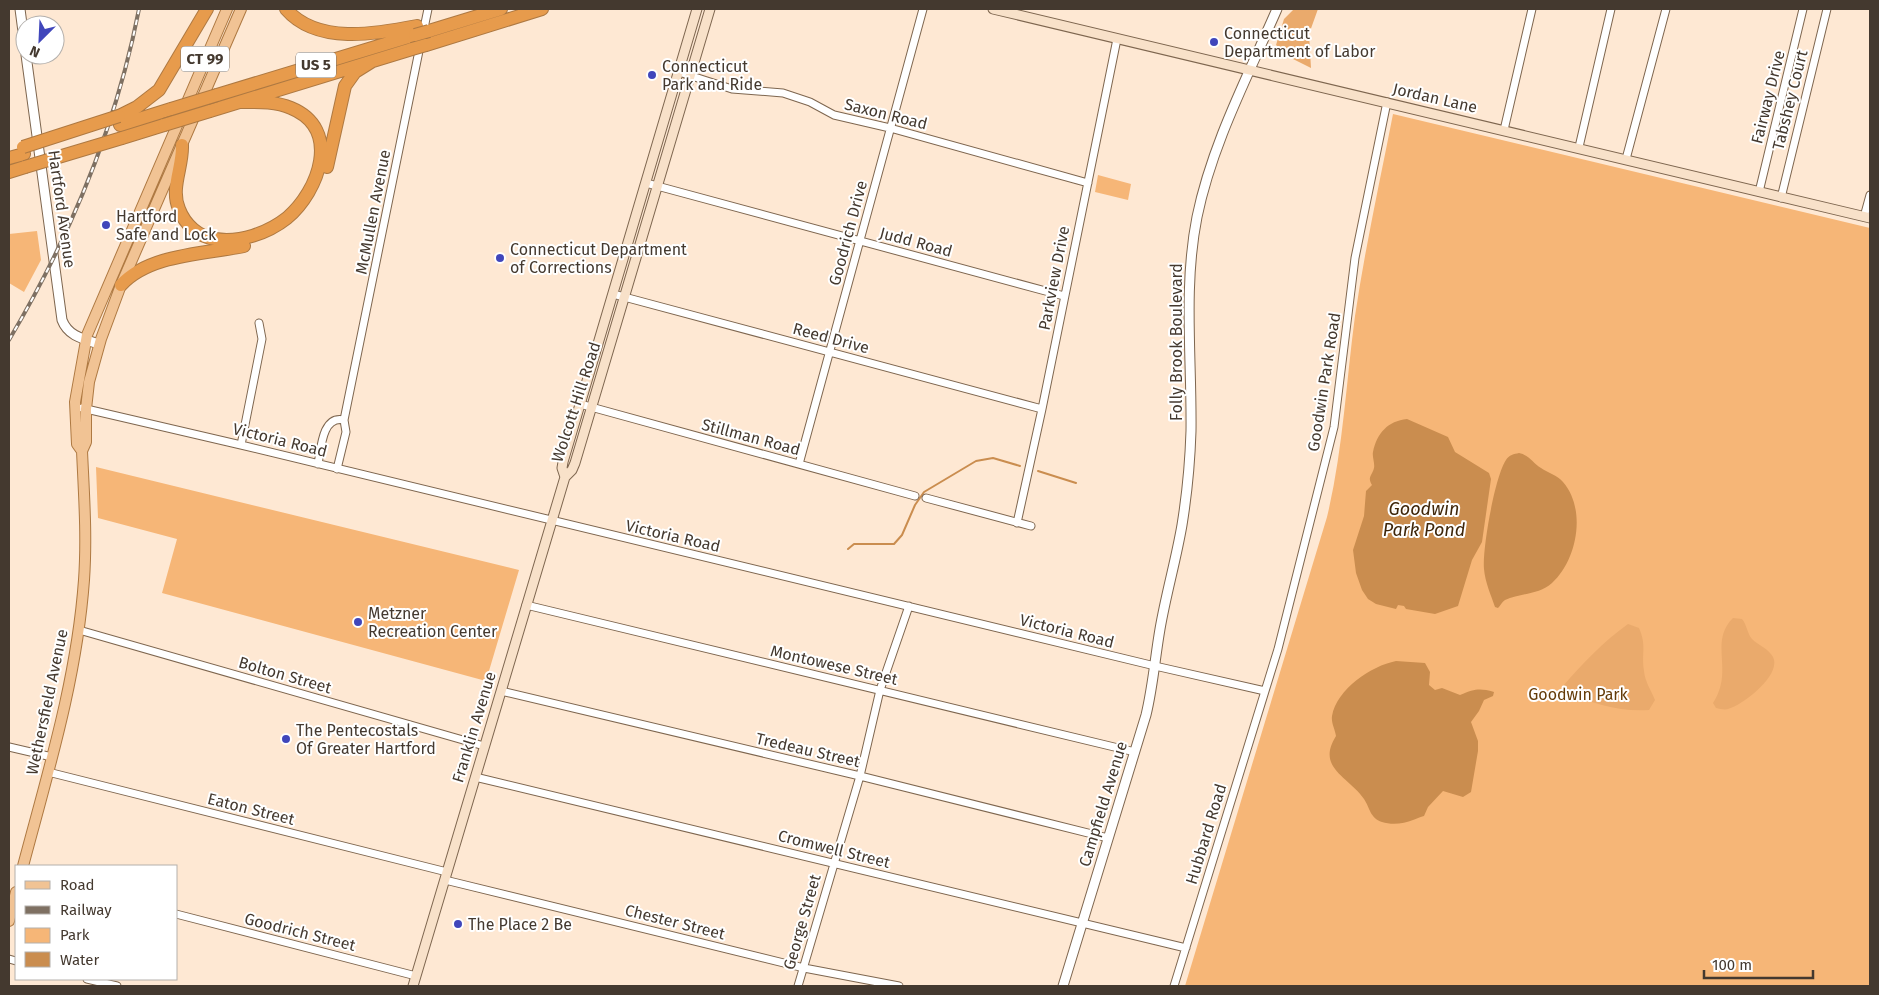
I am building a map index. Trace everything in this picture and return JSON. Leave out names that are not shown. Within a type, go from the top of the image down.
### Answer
[{"type":"highway","points":[[9,152],[24,156],[120,126],[162,87],[207,9]]},
{"type":"highway","points":[[286,9],[306,24],[321,30],[370,33],[416,30]]},
{"type":"highway","name":"US 5","points":[[9,158],[24,156],[120,126],[416,30],[501,9]]},
{"type":"highway","name":"US 5","points":[[120,126],[164,125],[542,9]]},
{"type":"highway","points":[[119,291],[135,272],[151,264],[253,244],[276,234],[293,222],[310,203],[323,180],[345,86],[355,72],[371,62]]},
{"type":"highway","points":[[182,145],[176,184],[177,202],[183,218],[196,231],[213,239],[236,239],[262,232],[285,219],[304,198],[318,173],[322,151],[317,132],[305,116],[291,107],[268,102],[239,102]]},
{"type":"highway","name":"US 5","points":[[9,172],[24,156]]},
{"type":"main road","name":"CT 99","points":[[86,340],[227,9]]},
{"type":"main road","name":"CT 99","points":[[99,344],[119,291],[241,9]]},
{"type":"main road","name":"Wolcott Hill Road","points":[[565,477],[562,465],[697,9]]},
{"type":"main road","name":"Wolcott Hill Road","points":[[565,477],[573,468],[592,407],[710,9]]},
{"type":"main road","name":"Jordan Lane","points":[[993,9],[1867,217]]},
{"type":"main road","points":[[105,292],[119,291]]},
{"type":"main road","points":[[82,451],[77,444],[75,408],[86,340]]},
{"type":"main road","points":[[82,451],[86,442],[86,409],[91,375],[99,344]]},
{"type":"main road","name":"Wethersfield Avenue","points":[[23,865],[70,682],[79,630],[86,549],[86,508],[82,451]]},
{"type":"main road","name":"Franklin Avenue","points":[[413,986],[565,477]]},
{"type":"main road","points":[[9,921],[15,896]]},
{"type":"street","name":"McMullen Avenue","points":[[337,468],[346,432],[344,420],[428,9]]},
{"type":"street","name":"Goodrich Drive","points":[[798,464],[923,9]]},
{"type":"street","name":"Folly Brook Boulevard","points":[[1160,629],[1182,527],[1189,466],[1191,431],[1189,268],[1197,216],[1218,147],[1277,9]]},
{"type":"street","points":[[1504,130],[1532,9]]},
{"type":"street","points":[[1579,148],[1611,9]]},
{"type":"street","points":[[1626,159],[1666,9]]},
{"type":"street","name":"Fairway Drive","points":[[1759,192],[1803,9]]},
{"type":"street","name":"Tabshey Court","points":[[1781,198],[1827,9]]},
{"type":"street","name":"Parkview Drive","points":[[1017,523],[1117,39]]},
{"type":"street","name":"Hartford Avenue","points":[[27,65],[62,320],[69,332],[99,344]]},
{"type":"street","name":"Saxon Road","points":[[679,72],[732,89],[783,93],[810,102],[834,115],[890,128],[1088,183]]},
{"type":"street","name":"Goodwin Park Road","points":[[1265,691],[1278,649],[1334,427],[1355,258],[1387,102]]},
{"type":"street","name":"Judd Road","points":[[646,183],[1064,296]]},
{"type":"street","points":[[1867,217],[1870,195]]},
{"type":"street","name":"Reed Drive","points":[[613,294],[1042,409]]},
{"type":"street","points":[[241,445],[262,339],[259,323]]},
{"type":"street","name":"Stillman Road","points":[[580,404],[915,496]]},
{"type":"street","name":"Victoria Road","points":[[75,408],[241,445],[1265,691]]},
{"type":"street","points":[[318,464],[324,433],[330,422],[337,419],[344,420]]},
{"type":"street","points":[[926,498],[1031,526]]},
{"type":"street","name":"Montowese Street","points":[[526,606],[1135,752]]},
{"type":"street","name":"George Street","points":[[798,986],[860,776],[880,690],[908,606]]},
{"type":"street","name":"Campfield Avenue","points":[[1063,986],[1135,752],[1152,690],[1160,629]]},
{"type":"street","name":"Bolton Street","points":[[79,630],[484,746]]},
{"type":"street","name":"Tredeau Street","points":[[501,691],[860,776],[1108,838]]},
{"type":"street","name":"Hubbard Road","points":[[1174,986],[1265,691]]},
{"type":"street","points":[[9,747],[52,757]]},
{"type":"street","name":"Eaton Street","points":[[48,772],[446,876]]},
{"type":"street","name":"Cromwell Street","points":[[475,778],[1186,948]]},
{"type":"street","name":"Chester Street","points":[[446,876],[804,968],[899,986]]},
{"type":"street","name":"Goodrich Street","points":[[178,915],[416,976]]},
{"type":"street","points":[[91,980],[117,986]]},
{"type":"green space","points":[[1294,9],[1318,9],[1309,34],[1311,68],[1293,59],[1276,45],[1284,19]]},
{"type":"green space","name":"Goodwin Park","points":[[1393,114],[1870,228],[1870,986],[1185,986],[1327,517],[1341,442],[1359,291]]},
{"type":"green space","points":[[1098,175],[1131,184],[1128,200],[1095,192]]},
{"type":"green space","points":[[37,231],[41,260],[24,292],[9,283],[9,234]]},
{"type":"green space","points":[[96,467],[519,570],[486,681],[162,593],[177,539],[98,518]]},
{"type":"green space","points":[[1733,618],[1742,619],[1752,639],[1771,654],[1774,664],[1767,680],[1751,696],[1735,706],[1722,709],[1716,708],[1713,703],[1722,681],[1722,639],[1727,625]]},
{"type":"green space","points":[[1628,624],[1639,628],[1643,640],[1645,675],[1655,700],[1649,710],[1628,710],[1606,706],[1566,691],[1563,686],[1578,669],[1602,645]]},
{"type":"water","name":"Goodwin Park Pond","points":[[1407,419],[1448,437],[1455,452],[1489,473],[1491,479],[1482,542],[1472,560],[1458,606],[1435,614],[1406,609],[1404,606],[1398,605],[1396,609],[1376,604],[1368,599],[1362,590],[1356,573],[1353,550],[1364,516],[1366,491],[1372,485],[1370,478],[1374,468],[1373,454],[1375,445],[1384,429],[1394,422]]},
{"type":"water","name":"Goodwin Park Pond","points":[[1519,453],[1526,455],[1538,466],[1563,482],[1575,506],[1576,534],[1568,561],[1552,583],[1541,590],[1505,600],[1498,608],[1495,607],[1485,574],[1484,560],[1487,530],[1502,468],[1509,457]]},
{"type":"water","points":[[1396,661],[1425,663],[1430,672],[1429,685],[1435,690],[1442,688],[1460,695],[1477,690],[1494,692],[1493,696],[1484,700],[1471,722],[1478,741],[1478,751],[1471,792],[1463,797],[1443,791],[1428,807],[1424,816],[1393,824],[1382,822],[1375,818],[1364,799],[1336,771],[1330,756],[1331,747],[1336,736],[1332,716],[1335,706],[1341,697],[1356,680],[1366,673]]},
{"type":"waterway","points":[[848,549],[854,544],[894,544],[902,535],[915,505],[924,492],[976,461],[993,458],[1020,466]]},
{"type":"waterway","points":[[1038,471],[1076,483]]},
{"type":"railway","points":[[9,340],[52,261],[88,180],[118,96],[139,9]]},
{"type":"place","name":"Connecticut Department of Labor","points":[[1214,42]]},
{"type":"place","name":"Connecticut Park and Ride","points":[[652,75]]},
{"type":"place","name":"Hartford Safe and Lock","points":[[106,225]]},
{"type":"place","name":"Connecticut Department of Corrections","points":[[500,258]]},
{"type":"place","name":"Metzner Recreation Center","points":[[358,622]]},
{"type":"place","name":"The Pentecostals Of Greater Hartford","points":[[286,739]]},
{"type":"place","name":"The Place 2 Be","points":[[458,924]]}]
